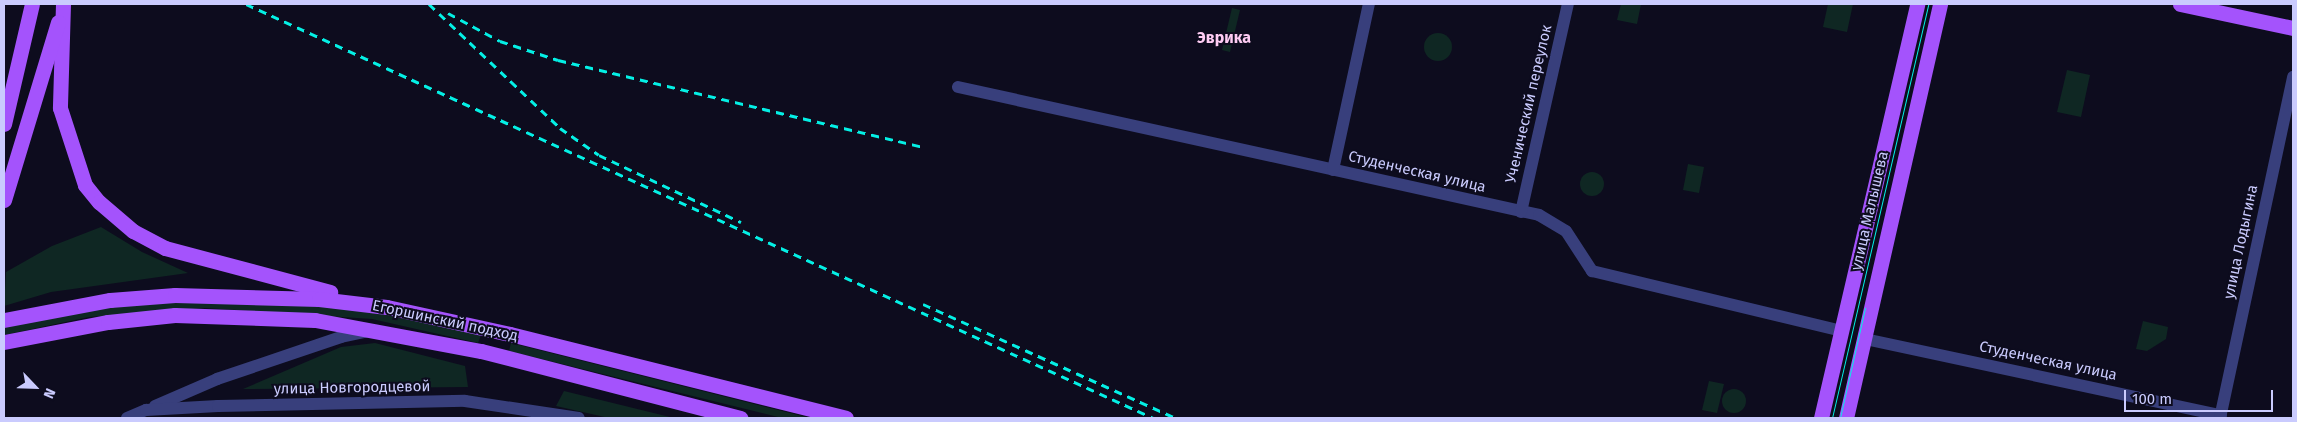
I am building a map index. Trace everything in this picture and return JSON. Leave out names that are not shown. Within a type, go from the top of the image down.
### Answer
[{"type":"main road","points":[[4,124],[32,4]]},
{"type":"main road","points":[[4,200],[63,4]]},
{"type":"main road","points":[[63,4],[60,108],[85,186],[105,208],[133,231],[165,248],[387,308]]},
{"type":"main road","name":"улица Малышева","points":[[1821,418],[1917,4]]},
{"type":"main road","name":"улица Малышева","points":[[1846,418],[1940,4]]},
{"type":"main road","points":[[2180,4],[2293,28]]},
{"type":"main road","name":"Егоршинский подход","points":[[4,320],[37,312],[184,294],[286,296],[387,308],[846,418]]},
{"type":"main road","name":"Егоршинский подход","points":[[4,342],[35,333],[108,322],[225,313],[380,330],[741,418]]},
{"type":"street","points":[[1333,170],[1369,4]]},
{"type":"street","name":"Ученический переулок","points":[[1521,212],[1568,4]]},
{"type":"street","name":"улица Лодыгина","points":[[2221,417],[2293,77]]},
{"type":"street","name":"Студенческая улица","points":[[958,87],[1521,212],[1561,227],[1592,271],[1842,331]]},
{"type":"street","points":[[146,410],[217,379],[341,337],[380,330]]},
{"type":"street","name":"Студенческая улица","points":[[1864,339],[2221,417]]},
{"type":"street","points":[[217,379],[208,394],[218,406]]},
{"type":"street","name":"улица Новгородцевой","points":[[127,418],[146,410],[218,406],[465,401],[579,418]]},
{"type":"green space","points":[[1621,4],[1641,4],[1637,24],[1617,20]]},
{"type":"green space","points":[[1828,4],[1853,4],[1847,32],[1823,27]]},
{"type":"green space","points":[[1232,8],[1240,10],[1230,52],[1222,50]]},
{"type":"green space","points":[[1438,33],[1448,37],[1452,47],[1448,57],[1438,61],[1428,57],[1424,47],[1428,37]]},
{"type":"green space","points":[[2067,70],[2090,75],[2081,117],[2057,112]]},
{"type":"green space","points":[[1688,164],[1704,167],[1699,193],[1683,190]]},
{"type":"green space","points":[[1587,172],[1597,172],[1604,179],[1604,189],[1597,196],[1587,196],[1580,189],[1580,179]]},
{"type":"green space","points":[[101,227],[142,252],[188,273],[51,292],[4,306],[6,272],[52,246]]},
{"type":"green space","points":[[251,299],[373,311],[481,335],[478,343],[372,319],[205,308],[89,317],[4,335],[4,327],[52,315],[154,301]]},
{"type":"green space","points":[[2143,321],[2168,327],[2166,339],[2147,351],[2136,349]]},
{"type":"green space","points":[[375,343],[465,366],[468,387],[243,389],[341,347]]},
{"type":"green space","points":[[511,343],[810,418],[782,418],[509,351]]},
{"type":"green space","points":[[1709,381],[1724,384],[1717,413],[1702,410]]},
{"type":"green space","points":[[1734,389],[1739,390],[1745,396],[1745,406],[1739,412],[1734,413],[1729,412],[1723,406],[1722,401],[1723,396],[1729,390]]},
{"type":"green space","points":[[564,391],[674,418],[609,418],[556,406]]},
{"type":"tram line","points":[[1832,418],[1928,4]]},
{"type":"tram line","points":[[1840,418],[1865,308]]},
{"type":"railway","points":[[246,4],[1153,418]]},
{"type":"railway","points":[[429,4],[560,128],[599,155],[741,222]]},
{"type":"railway","points":[[448,13],[500,41],[558,60],[924,147]]},
{"type":"railway","points":[[923,304],[1176,418]]},
{"type":"district","name":"Эврика","points":[[1224,38]]}]
